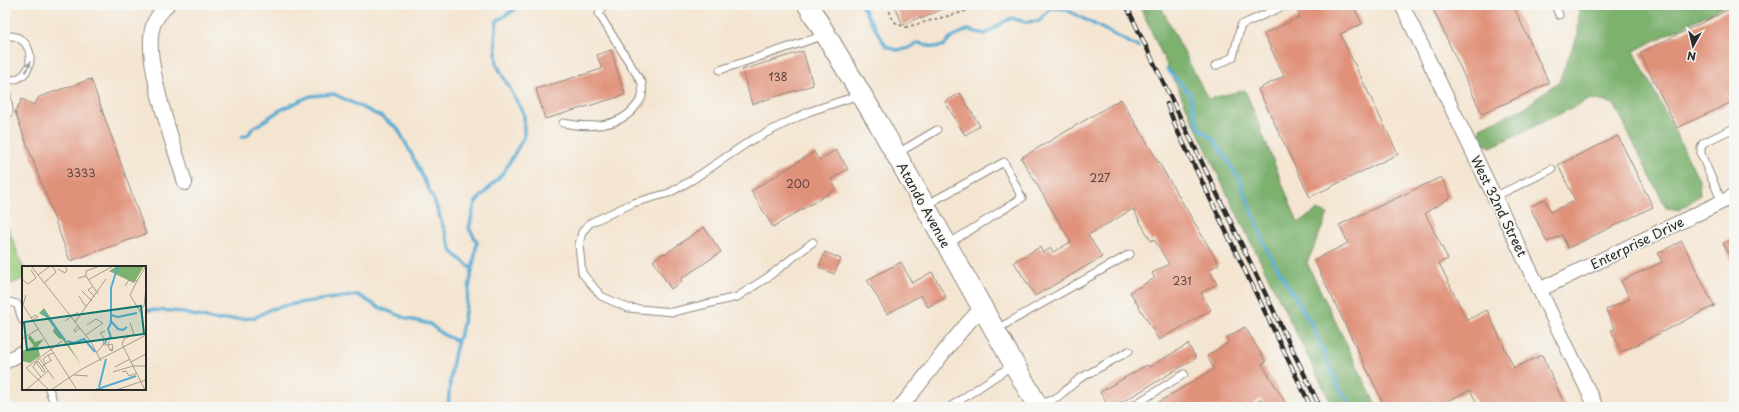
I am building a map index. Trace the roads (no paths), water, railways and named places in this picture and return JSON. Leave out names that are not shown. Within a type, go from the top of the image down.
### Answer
[{"type":"main road","name":"Atando Avenue","points":[[808,5],[862,94],[1038,407]]},
{"type":"street","points":[[167,5],[154,23],[150,51],[154,76],[185,183]]},
{"type":"street","name":"West 32nd Street","points":[[1402,5],[1596,407]]},
{"type":"street","name":"Enterprise Drive","points":[[1539,290],[1728,199]]},
{"type":"street","points":[[900,407],[915,391],[956,336],[982,308]]},
{"type":"street","points":[[5,362],[22,353]]},
{"type":"lane","points":[[563,123],[578,126],[604,124],[622,119],[632,112],[642,96],[642,83],[599,14],[604,5]]},
{"type":"lane","points":[[1215,66],[1233,57],[1241,25],[1286,5]]},
{"type":"lane","points":[[1555,5],[1559,15]]},
{"type":"lane","points":[[720,70],[826,35]]},
{"type":"lane","points":[[5,36],[16,37],[23,41],[28,47],[30,61],[24,74],[18,78],[5,80],[9,111],[5,120]]},
{"type":"lane","points":[[813,242],[768,277],[737,297],[673,312],[628,308],[601,296],[582,274],[579,245],[582,232],[590,223],[633,203],[669,193],[692,180],[750,141],[808,112],[862,94]]},
{"type":"lane","points":[[1728,199],[1701,154],[1701,148],[1703,142],[1734,128]]},
{"type":"lane","points":[[896,154],[937,130]]},
{"type":"lane","points":[[925,206],[1004,162],[1022,198],[947,245]]},
{"type":"lane","points":[[1494,196],[1552,169]]},
{"type":"lane","points":[[995,330],[1130,254]]},
{"type":"lane","points":[[5,302],[17,304],[22,319]]},
{"type":"lane","points":[[1038,407],[1059,396],[1079,379],[1129,351]]},
{"type":"lane","points":[[950,407],[1014,364]]},
{"type":"lane","points":[[1131,407],[1184,374]]},
{"type":"lane","points":[[48,390],[55,407]]},
{"type":"waterway","points":[[448,407],[454,358],[462,329],[477,242],[469,228],[475,203],[504,172],[524,137],[524,114],[497,65],[495,38],[497,21],[521,5]]},
{"type":"waterway","points":[[861,5],[886,46],[896,50],[906,49],[919,43],[933,47],[943,46],[952,37],[967,30],[985,34],[1011,18],[1026,22],[1039,21],[1051,8],[1065,9],[1138,47]]},
{"type":"waterway","points":[[1167,69],[1189,93],[1199,128],[1214,140],[1239,178],[1268,252],[1312,325],[1340,390],[1352,407]]},
{"type":"waterway","points":[[242,137],[248,135],[252,129],[280,110],[310,96],[334,94],[382,117],[398,129],[411,153],[434,200],[452,252],[472,269]]},
{"type":"waterway","points":[[146,310],[174,311],[216,320],[254,318],[271,309],[298,303],[358,295],[378,307],[408,319],[430,324],[442,334],[457,341]]},
{"type":"railway","points":[[1126,5],[1320,407]]},
{"type":"railway","points":[[1167,104],[1177,130],[1311,407]]}]
